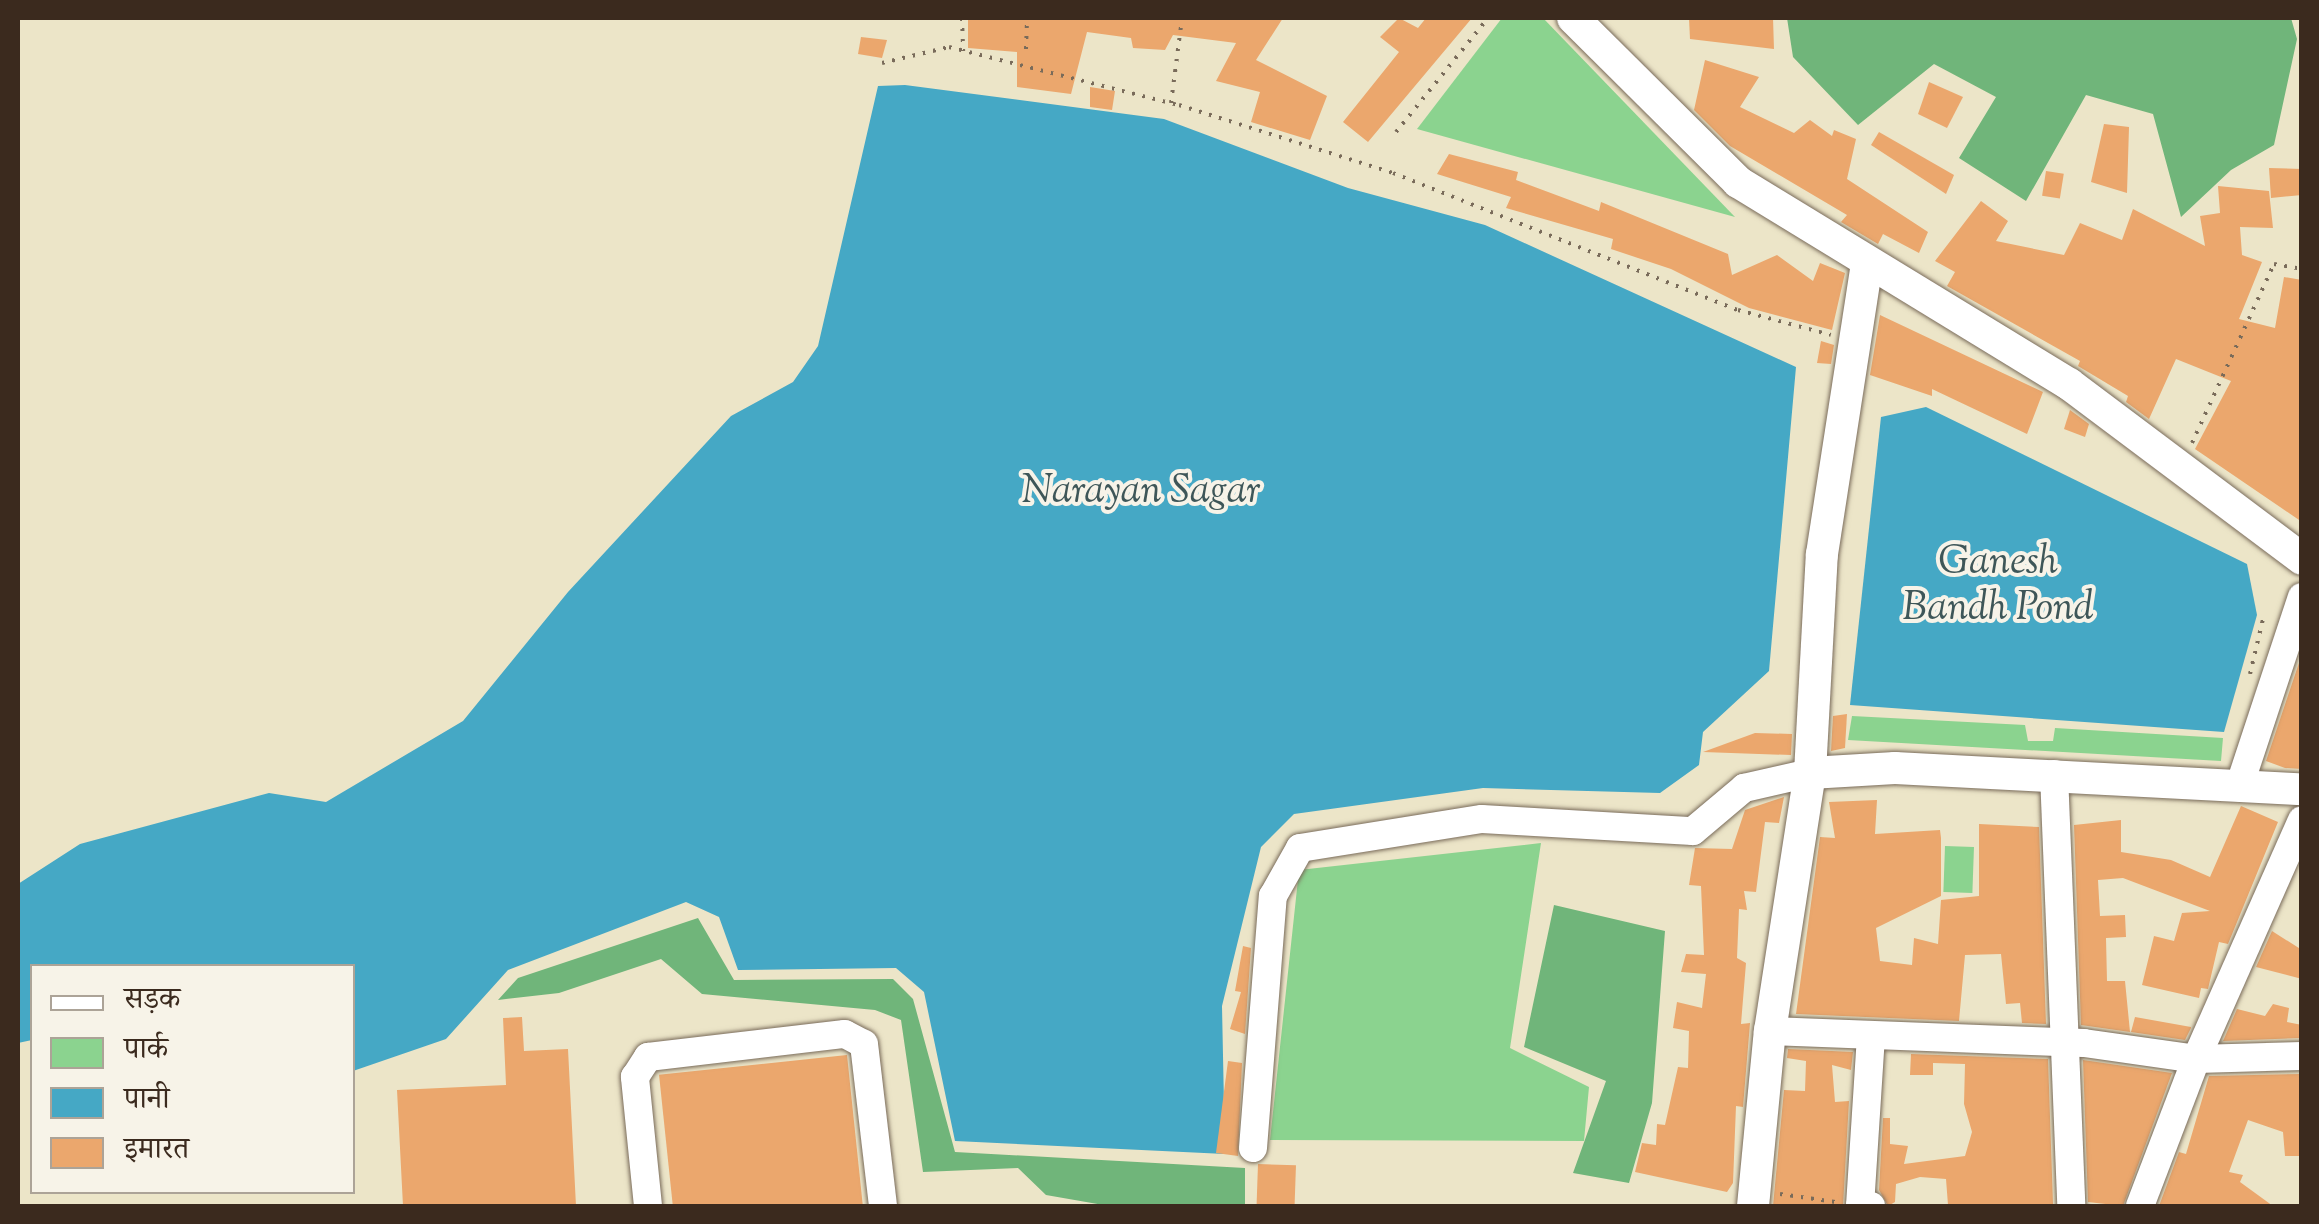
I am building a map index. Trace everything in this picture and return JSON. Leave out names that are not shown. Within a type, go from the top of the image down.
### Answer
[{"type":"main road","points":[[1574,18],[1738,182],[2069,384],[2302,559]]},
{"type":"main road","points":[[1754,1198],[1770,1031],[1810,773],[1822,554],[1867,263]]},
{"type":"main road","points":[[1810,773],[2054,774],[2302,789]]},
{"type":"street","points":[[2239,787],[2302,597]]},
{"type":"street","points":[[1253,1148],[1273,896],[1300,848],[1482,819],[1694,831],[1744,788],[1810,773]]},
{"type":"street","points":[[2054,774],[2061,1042],[2071,1206]]},
{"type":"street","points":[[2140,1206],[2196,1059],[2302,820]]},
{"type":"street","points":[[1770,1031],[1871,1038],[2061,1042],[2196,1059],[2302,1056]]},
{"type":"street","points":[[648,1206],[635,1077],[648,1057],[845,1034],[864,1044],[882,1206]]},
{"type":"street","points":[[1871,1038],[1860,1206],[1871,1206]]},
{"type":"path","points":[[962,18],[963,50]]},
{"type":"path","points":[[1026,49],[1028,18]]},
{"type":"path","points":[[1170,103],[1182,18]]},
{"type":"path","points":[[1396,132],[1488,18]]},
{"type":"path","points":[[882,63],[948,47],[1170,103],[1393,173],[1738,310],[1855,342]]},
{"type":"path","points":[[2178,466],[2274,264],[2302,269]]},
{"type":"path","points":[[1754,1198],[1860,1206]]},
{"type":"green space","points":[[1502,18],[1543,18],[1735,217],[1417,129]]},
{"type":"green space","points":[[1787,18],[2291,18],[2297,39],[2274,145],[2231,170],[2181,217],[2153,114],[2086,95],[2026,201],[1959,158],[1996,97],[1934,64],[1858,125],[1793,57]]},
{"type":"green space","points":[[1852,716],[2025,725],[2028,741],[2053,741],[2055,728],[2223,738],[2221,761],[1848,740]]},
{"type":"green space","points":[[1541,843],[1510,1048],[1589,1087],[1584,1141],[1270,1140],[1299,870]]},
{"type":"green space","points":[[1945,846],[1974,847],[1972,893],[1943,892]]},
{"type":"green space","points":[[1554,905],[1665,931],[1652,1103],[1629,1183],[1573,1173],[1606,1081],[1524,1047]]},
{"type":"green space","points":[[698,918],[734,980],[893,979],[913,999],[955,1152],[1245,1168],[1245,1206],[1109,1206],[1046,1195],[1018,1168],[923,1172],[901,1020],[875,1010],[702,994],[661,959],[559,993],[498,1000],[518,978]]},
{"type":"water","name":"Narayan Sagar","points":[[905,85],[1164,119],[1348,188],[1485,225],[1796,367],[1769,671],[1703,732],[1699,765],[1660,793],[1483,788],[1294,814],[1261,847],[1222,1006],[1225,1154],[955,1141],[924,992],[896,968],[738,970],[719,917],[686,902],[508,970],[446,1039],[355,1070],[355,964],[30,964],[30,1040],[18,1043],[18,884],[80,844],[269,793],[326,802],[463,721],[568,592],[731,416],[793,382],[818,346],[878,86]]},
{"type":"water","name":"Ganesh Bandh Pond","points":[[1926,407],[2247,564],[2257,615],[2224,732],[1850,705],[1881,417]]},
{"type":"building","points":[[968,18],[1283,18],[1256,60],[1327,96],[1310,140],[1251,122],[1260,92],[1216,81],[1236,43],[1173,35],[1165,50],[1133,48],[1131,38],[1087,32],[1071,94],[1017,87],[1017,52],[968,48]]},
{"type":"building","points":[[1399,18],[1418,28],[1426,18],[1472,18],[1368,142],[1343,122],[1399,52],[1380,37]]},
{"type":"building","points":[[1689,18],[1773,18],[1774,49],[1690,39]]},
{"type":"building","points":[[861,37],[887,40],[882,58],[858,54]]},
{"type":"building","points":[[1705,60],[1759,77],[1740,107],[1794,133],[1810,120],[1832,136],[1834,130],[1856,139],[1847,179],[1928,232],[1919,253],[1883,234],[1878,244],[1841,222],[1847,215],[1730,146],[1694,110]]},
{"type":"building","points":[[1929,82],[1963,97],[1947,128],[1918,114]]},
{"type":"building","points":[[1090,87],[1115,91],[1112,110],[1090,107]]},
{"type":"building","points":[[2104,124],[2129,127],[2127,193],[2091,182]]},
{"type":"building","points":[[1879,132],[1954,175],[1946,194],[1871,145]]},
{"type":"building","points":[[1449,154],[1518,172],[1516,180],[1599,211],[1601,202],[1728,254],[1732,275],[1777,255],[1813,281],[1820,263],[1845,273],[1832,330],[1749,308],[1671,269],[1611,249],[1613,239],[1506,208],[1511,197],[1437,174]]},
{"type":"building","points":[[2269,168],[2302,169],[2302,195],[2271,198]]},
{"type":"building","points":[[2046,171],[2064,174],[2060,199],[2042,196]]},
{"type":"building","points":[[2218,186],[2269,191],[2273,228],[2240,227],[2242,255],[2262,262],[2239,319],[2275,328],[2284,277],[2302,280],[2302,522],[2195,449],[2231,381],[2176,359],[2149,419],[2126,402],[2128,396],[2078,366],[2080,361],[1947,286],[1955,272],[1935,261],[1981,201],[2008,221],[1996,241],[2064,255],[2080,223],[2122,240],[2133,209],[2205,246],[2200,216],[2220,213]]},
{"type":"building","points":[[1880,315],[2043,392],[2027,434],[1932,389],[1932,396],[1870,375]]},
{"type":"building","points":[[1821,341],[1834,345],[1831,364],[1817,363]]},
{"type":"building","points":[[2070,410],[2089,424],[2085,437],[2064,429]]},
{"type":"building","points":[[2302,654],[2302,769],[2285,768],[2266,761]]},
{"type":"building","points":[[1847,714],[1845,748],[1831,751],[1833,716]]},
{"type":"building","points":[[1755,733],[1792,734],[1791,755],[1703,752]]},
{"type":"building","points":[[1784,797],[1779,823],[1765,822],[1756,892],[1744,891],[1747,910],[1739,909],[1737,958],[1746,963],[1741,1024],[1750,1023],[1743,1107],[1736,1106],[1733,1183],[1727,1192],[1635,1172],[1642,1143],[1656,1145],[1657,1124],[1665,1125],[1678,1067],[1688,1068],[1689,1031],[1673,1028],[1677,1002],[1702,1008],[1706,974],[1681,972],[1686,954],[1704,955],[1701,886],[1689,885],[1695,848],[1732,849],[1745,810]]},
{"type":"building","points":[[1877,800],[1875,834],[1940,830],[1941,838],[1941,896],[1876,928],[1880,961],[1912,965],[1914,938],[1938,944],[1941,900],[1979,896],[1979,824],[2039,827],[2046,1024],[2022,1023],[2020,1003],[2006,1004],[2001,954],[1965,955],[1959,1021],[1796,1014],[1820,837],[1835,838],[1829,802]]},
{"type":"building","points":[[2241,806],[2278,822],[2228,944],[2219,942],[2208,989],[2201,988],[2199,998],[2142,985],[2154,936],[2174,941],[2182,913],[2210,911],[2123,878],[2098,880],[2100,916],[2125,915],[2126,937],[2106,938],[2107,981],[2125,981],[2130,1032],[2081,1025],[2074,825],[2121,820],[2121,852],[2171,860],[2210,877]]},
{"type":"building","points":[[2272,931],[2302,950],[2302,979],[2256,967]]},
{"type":"building","points":[[1243,946],[1251,948],[1245,1034],[1230,1029],[1241,992],[1235,991]]},
{"type":"building","points":[[2273,1004],[2289,1008],[2287,1022],[2302,1025],[2302,1038],[2223,1041],[2237,1009],[2265,1016]]},
{"type":"building","points":[[522,1017],[524,1051],[568,1049],[576,1206],[403,1206],[397,1090],[506,1085],[503,1018]]},
{"type":"building","points":[[2135,1017],[2191,1028],[2185,1040],[2131,1032]]},
{"type":"building","points":[[1788,1049],[1853,1052],[1851,1070],[1832,1065],[1835,1102],[1849,1101],[1843,1206],[1773,1206],[1784,1090],[1805,1091],[1806,1061],[1787,1058]]},
{"type":"building","points":[[1911,1054],[2048,1059],[2053,1204],[1948,1205],[1946,1179],[1920,1177],[1896,1184],[1895,1202],[1888,1206],[1879,1190],[1883,1118],[1890,1118],[1890,1144],[1908,1146],[1904,1164],[1965,1156],[1972,1132],[1964,1104],[1965,1064],[1933,1063],[1933,1075],[1910,1075]]},
{"type":"building","points":[[847,1055],[863,1206],[673,1206],[659,1075]]},
{"type":"building","points":[[2083,1060],[2172,1073],[2123,1206],[2088,1202]]},
{"type":"building","points":[[1228,1061],[1242,1063],[1238,1156],[1216,1153]]},
{"type":"building","points":[[2302,1074],[2302,1156],[2285,1156],[2283,1132],[2248,1120],[2229,1172],[2243,1175],[2240,1182],[2273,1206],[2159,1206],[2179,1152],[2186,1154],[2209,1076]]},
{"type":"building","points":[[1258,1164],[1296,1165],[1295,1206],[1257,1206]]}]
